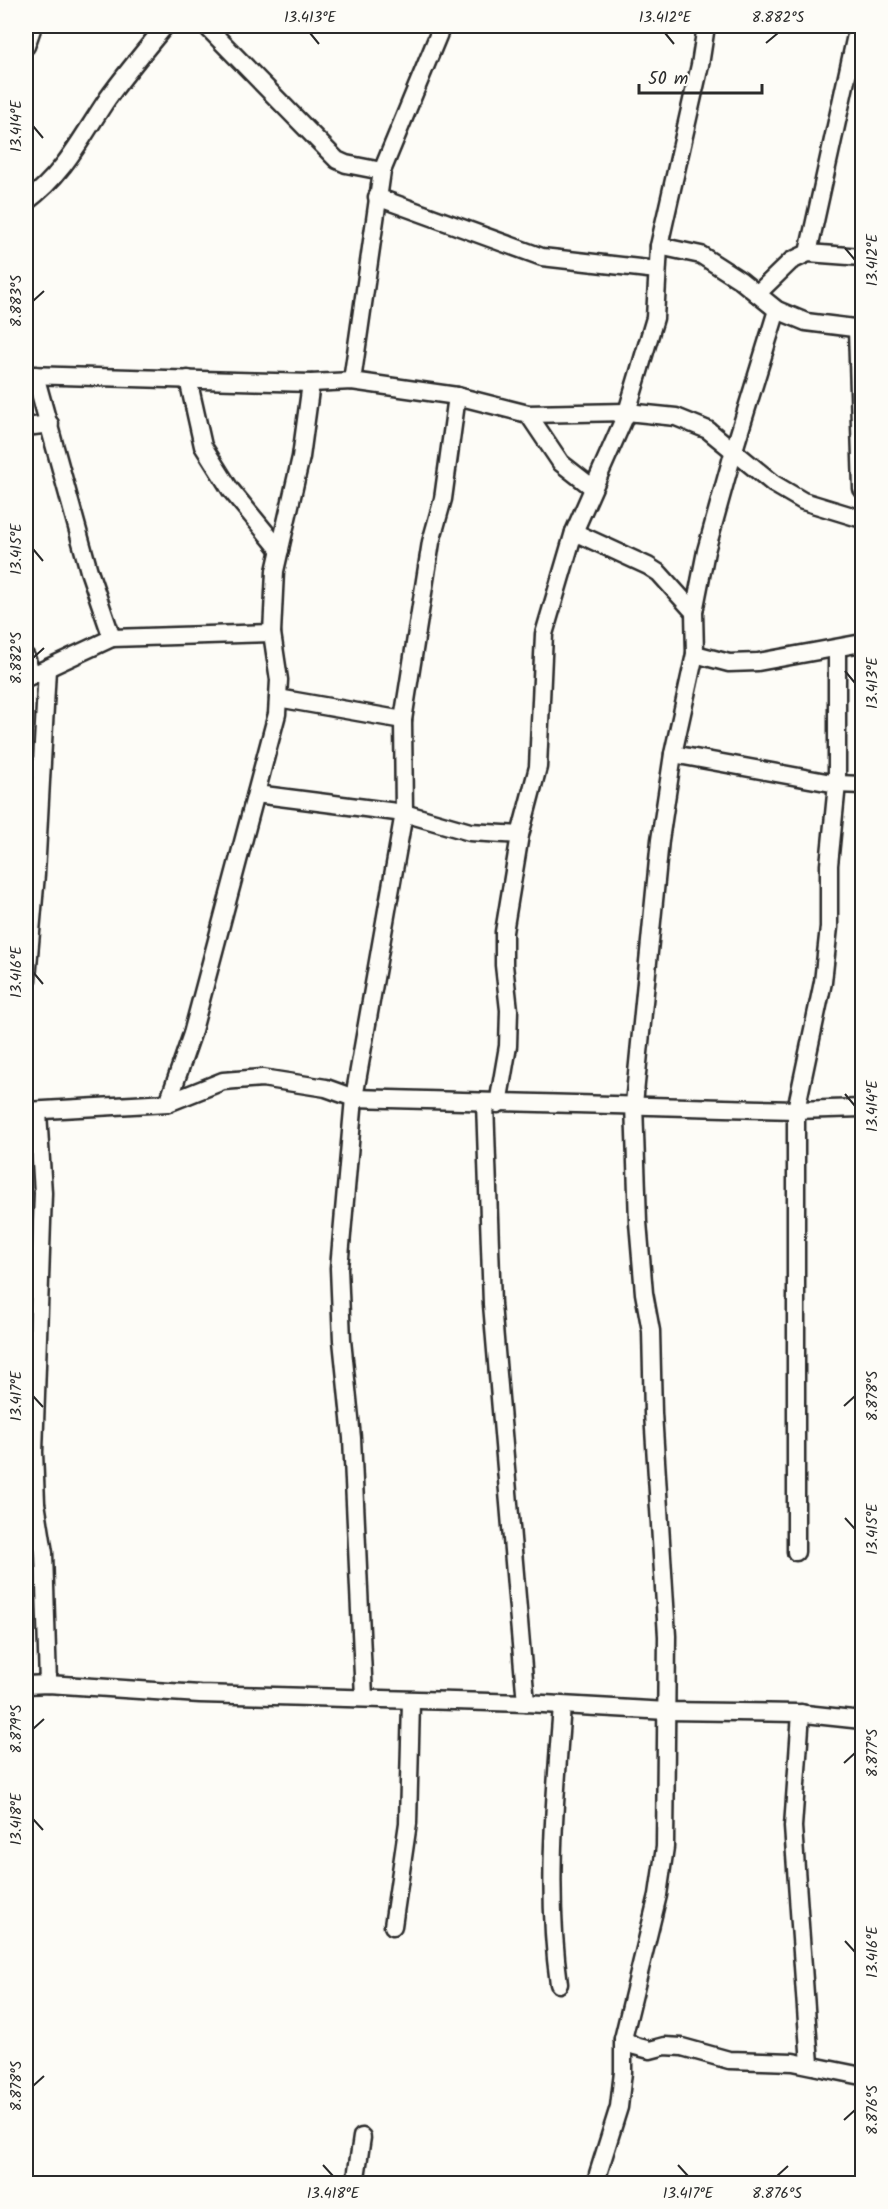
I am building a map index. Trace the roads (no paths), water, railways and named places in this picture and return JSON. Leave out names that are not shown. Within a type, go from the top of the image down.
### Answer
[{"type":"street","points":[[26,46],[33,26]]},
{"type":"street","points":[[26,202],[48,186],[62,170],[127,72],[165,26]]},
{"type":"street","points":[[206,26],[337,160],[345,164],[382,171]]},
{"type":"street","points":[[352,381],[382,171],[442,26]]},
{"type":"street","points":[[526,1703],[492,1304],[491,1103],[508,1046],[509,1010],[504,965],[504,932],[520,835],[538,767],[544,634],[574,532],[627,412],[655,318],[659,246],[700,65],[706,26]]},
{"type":"street","points":[[808,253],[858,26]]},
{"type":"street","points":[[377,197],[542,257],[657,270]]},
{"type":"street","points":[[659,246],[701,255],[777,310],[806,322],[860,329],[862,489]]},
{"type":"street","points":[[757,294],[790,261],[808,253],[862,257]]},
{"type":"street","points":[[598,2174],[618,2107],[623,2072],[623,2039],[658,1895],[663,1857],[668,1636],[653,1413],[651,1331],[644,1293],[638,1222],[634,1104],[660,840],[673,754],[695,654],[694,612],[706,551],[777,310]]},
{"type":"street","points":[[112,638],[89,571],[50,424],[30,375],[311,383],[352,381],[457,396],[528,414],[627,412],[676,417],[692,422],[734,450],[774,484],[803,501],[862,519]]},
{"type":"street","points":[[188,379],[203,446],[230,489],[280,550]]},
{"type":"street","points":[[168,1103],[192,1034],[277,714],[279,680],[272,633],[274,580],[301,457],[311,383]]},
{"type":"street","points":[[364,1697],[352,1438],[342,1340],[339,1268],[354,1098],[404,813],[403,720],[431,542],[443,499],[457,396]]},
{"type":"street","points":[[528,414],[561,462],[593,488]]},
{"type":"street","points":[[26,427],[50,424]]},
{"type":"street","points":[[574,532],[658,573],[694,612]]},
{"type":"street","points":[[35,674],[112,638],[272,633]]},
{"type":"street","points":[[695,654],[729,663],[758,663],[862,643]]},
{"type":"street","points":[[796,1552],[796,1110],[823,981],[829,927],[829,865],[837,784],[837,649]]},
{"type":"street","points":[[26,657],[35,674],[36,838],[36,874],[26,990]]},
{"type":"street","points":[[278,698],[403,720]]},
{"type":"street","points":[[673,754],[837,784],[862,785]]},
{"type":"street","points":[[256,794],[404,813],[470,832],[520,835]]},
{"type":"street","points":[[48,1684],[44,1553],[36,1503],[34,1452],[43,1193],[32,1111],[168,1103],[223,1081],[262,1078],[326,1088],[354,1098],[796,1110],[862,1108]]},
{"type":"street","points":[[26,1685],[48,1684],[200,1694],[364,1697],[411,1702],[526,1703],[667,1711],[801,1713],[862,1720]]},
{"type":"street","points":[[393,1926],[408,1823],[411,1702]]},
{"type":"street","points":[[559,1984],[552,1933],[554,1806],[562,1706]]},
{"type":"street","points":[[801,1713],[793,1827],[810,2064]]},
{"type":"street","points":[[623,2039],[635,2046],[650,2050],[665,2046],[682,2047],[729,2060],[810,2064],[862,2076]]},
{"type":"street","points":[[355,2184],[362,2137]]}]
